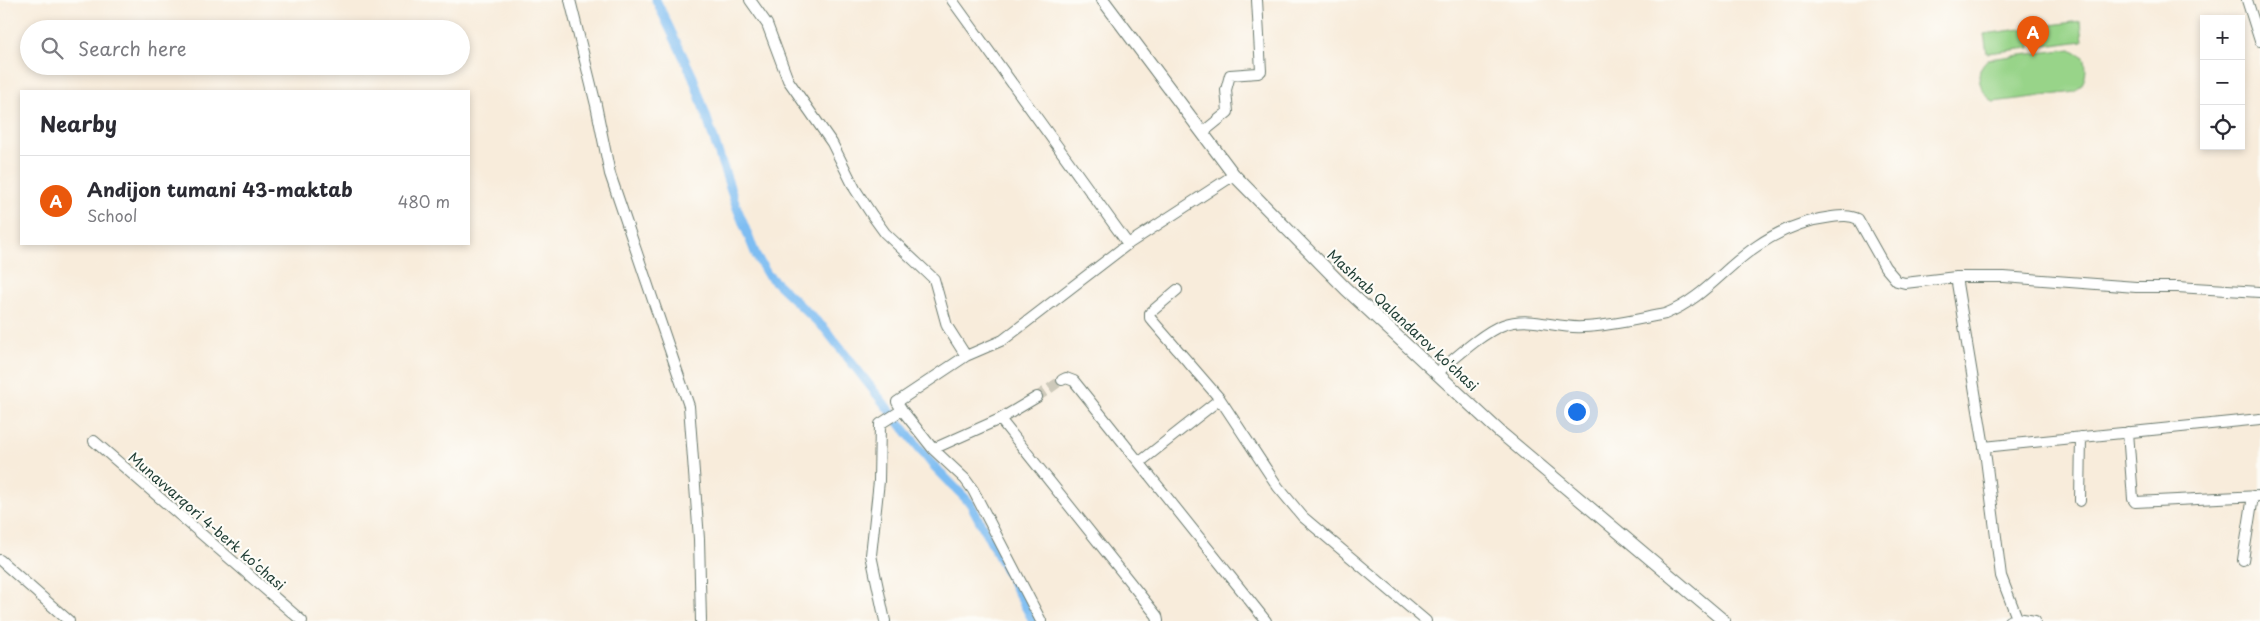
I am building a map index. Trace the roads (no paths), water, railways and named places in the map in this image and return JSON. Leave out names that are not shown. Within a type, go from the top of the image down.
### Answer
[{"type":"main road","name":"Mashrab Qalandarov ko'chasi","points":[[1103,0],[1234,175],[1346,289],[1501,433],[1724,621]]},
{"type":"street","points":[[570,0],[596,105],[610,174],[689,406],[699,539],[701,621]]},
{"type":"street","points":[[750,0],[767,24],[788,80],[832,143],[855,188],[872,215],[885,233],[934,278],[946,326],[966,356]]},
{"type":"street","points":[[952,0],[1128,244]]},
{"type":"street","points":[[1202,133],[1228,112],[1226,90],[1230,75],[1258,73],[1261,71],[1257,0]]},
{"type":"street","points":[[2247,0],[2260,41]]},
{"type":"street","points":[[1041,621],[966,479],[933,449],[901,411],[897,402],[966,356],[1002,340],[1128,244],[1234,175]]},
{"type":"street","points":[[1436,374],[1502,325],[1520,321],[1545,322],[1580,328],[1656,316],[1678,309],[1708,288],[1756,247],[1787,229],[1824,218],[1845,216],[1858,219],[1885,267],[1897,281],[1905,283],[1956,277],[2004,276],[2136,287],[2177,287],[2260,292]]},
{"type":"street","points":[[1956,277],[1984,447],[2001,576],[2013,620],[2035,621]]},
{"type":"street","points":[[1177,290],[1150,313],[1150,318],[1220,399],[1278,487],[1302,517],[1426,621]]},
{"type":"street","points":[[1062,380],[1074,381],[1266,621]]},
{"type":"street","points":[[933,449],[1000,419],[1037,397]]},
{"type":"street","points":[[1140,462],[1220,399]]},
{"type":"street","points":[[885,621],[871,555],[879,481],[880,424],[901,411]]},
{"type":"street","points":[[1000,419],[1156,616],[1158,621]]},
{"type":"street","points":[[1984,447],[2260,419]]},
{"type":"street","points":[[2128,432],[2133,499],[2135,502],[2257,496],[2243,560]]},
{"type":"street","points":[[2080,501],[2081,437]]},
{"type":"street","name":"Munavvarqori 4-berk koʻchasi","points":[[94,441],[302,621]]},
{"type":"street","points":[[0,560],[69,621]]},
{"type":"waterway","points":[[656,0],[693,77],[737,208],[756,255],[767,274],[825,329],[931,463],[970,503],[1033,621]]},
{"type":"tunnel","points":[[1037,397],[1062,380]]},
{"type":"place","name":"Andijon tumani 43-maktab","points":[[2033,57]]}]
